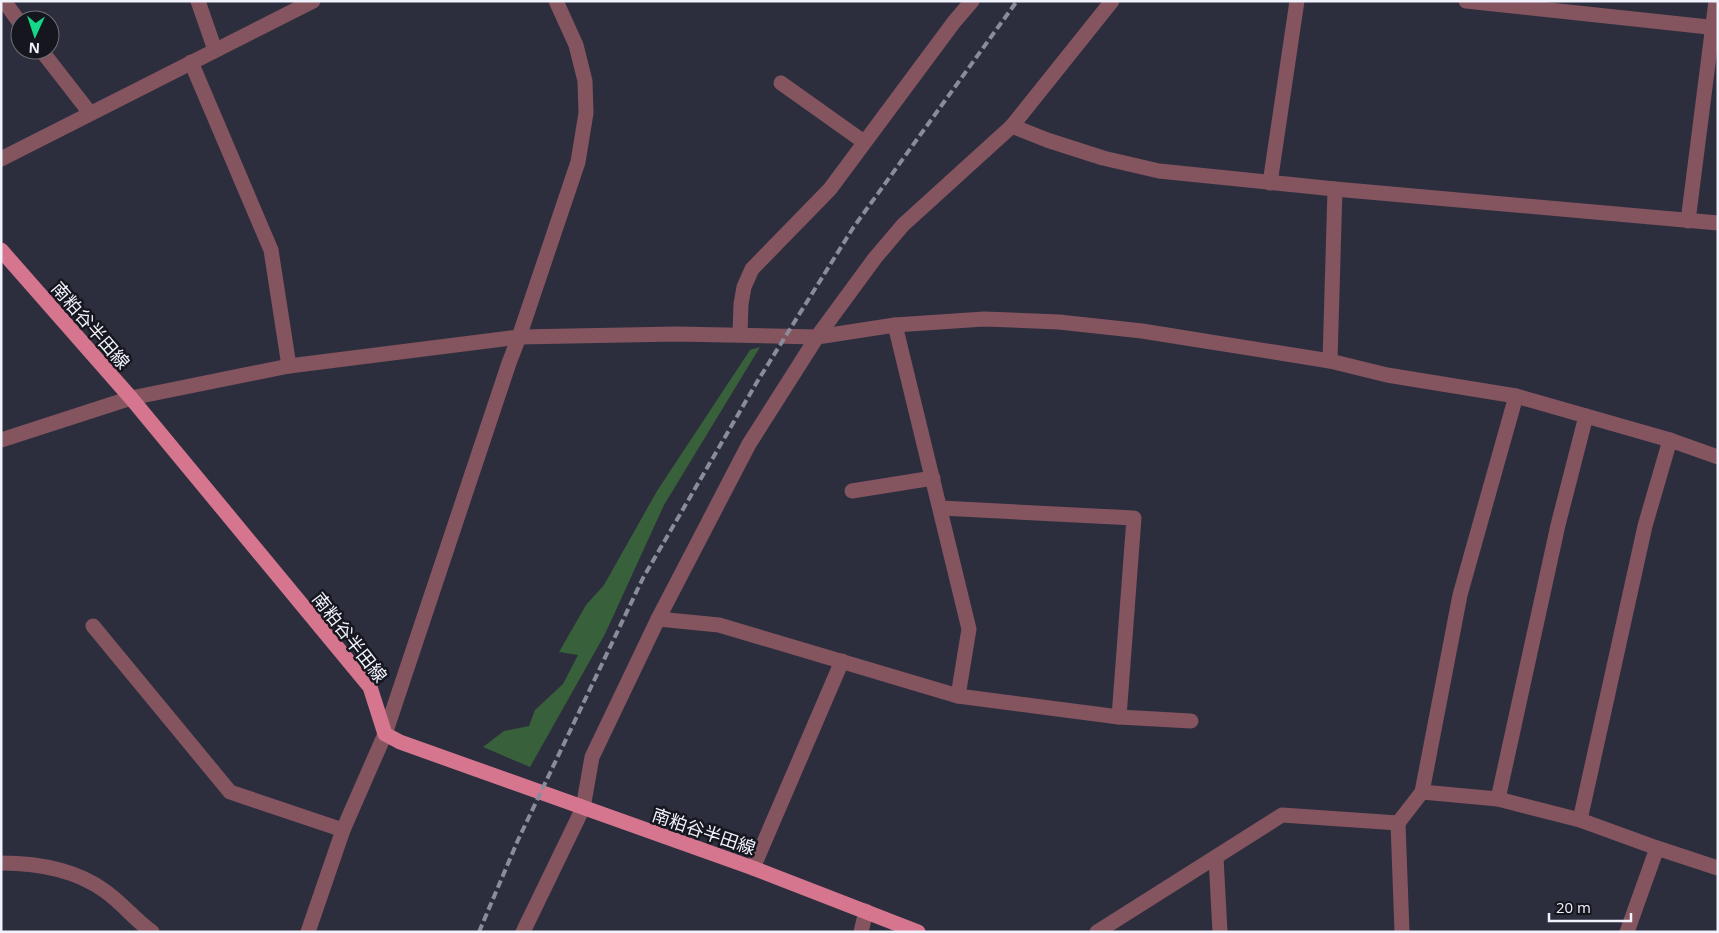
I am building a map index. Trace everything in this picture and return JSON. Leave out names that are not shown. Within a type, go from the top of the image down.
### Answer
[{"type":"main road","name":"南粕谷半田線","points":[[1,250],[131,398],[370,687],[385,734],[400,742],[753,868],[918,932]]},
{"type":"street","points":[[198,1],[215,50]]},
{"type":"street","points":[[1,159],[313,1]]},
{"type":"street","points":[[308,932],[343,830],[385,734],[578,162],[586,113],[585,81],[576,45],[556,1]]},
{"type":"street","points":[[740,334],[741,304],[744,287],[752,269],[830,189],[954,22],[972,1]]},
{"type":"street","points":[[523,932],[583,808],[592,757],[658,619],[749,444],[817,337],[875,258],[903,225],[1012,126],[1112,1]]},
{"type":"street","points":[[1270,183],[1297,1]]},
{"type":"street","points":[[1466,1],[1715,27]]},
{"type":"street","points":[[1688,221],[1715,27],[1716,1]]},
{"type":"street","points":[[49,60],[90,113]]},
{"type":"street","points":[[191,62],[271,250],[289,366]]},
{"type":"street","points":[[781,83],[864,142]]},
{"type":"street","points":[[1012,126],[1047,140],[1103,158],[1159,171],[1270,183],[1718,223]]},
{"type":"street","points":[[1330,362],[1335,189]]},
{"type":"street","points":[[1,440],[131,398],[289,366],[519,337],[740,334],[817,337],[895,325],[984,320],[1059,322],[1142,331],[1330,362],[1387,375],[1516,396],[1670,440],[1718,457]]},
{"type":"street","points":[[895,325],[970,630],[958,696]]},
{"type":"street","points":[[1402,932],[1398,823],[1422,792],[1460,595],[1516,396]]},
{"type":"street","points":[[1498,799],[1558,525],[1586,416]]},
{"type":"street","points":[[1580,820],[1645,526],[1670,440]]},
{"type":"street","points":[[852,491],[934,478]]},
{"type":"street","points":[[941,508],[1134,518],[1119,717]]},
{"type":"street","points":[[658,619],[719,625],[958,696],[1119,717],[1191,721]]},
{"type":"street","points":[[93,626],[230,792],[343,830]]},
{"type":"street","points":[[753,868],[842,661]]},
{"type":"street","points":[[1422,792],[1498,799],[1580,820],[1718,868]]},
{"type":"street","points":[[1097,932],[1282,816],[1398,823]]},
{"type":"street","points":[[1627,932],[1657,848]]},
{"type":"street","points":[[1216,858],[1220,932]]},
{"type":"street","points":[[1,864],[44,866],[74,874],[105,890],[152,932]]},
{"type":"street","points":[[861,932],[866,911]]},
{"type":"green space","points":[[760,347],[664,505],[605,634],[530,767],[483,747],[504,731],[529,726],[535,710],[563,684],[578,655],[559,652],[586,605],[604,585],[657,491],[750,350]]},
{"type":"railway","points":[[479,932],[518,840],[643,578],[757,382],[853,228],[1017,1]]}]
